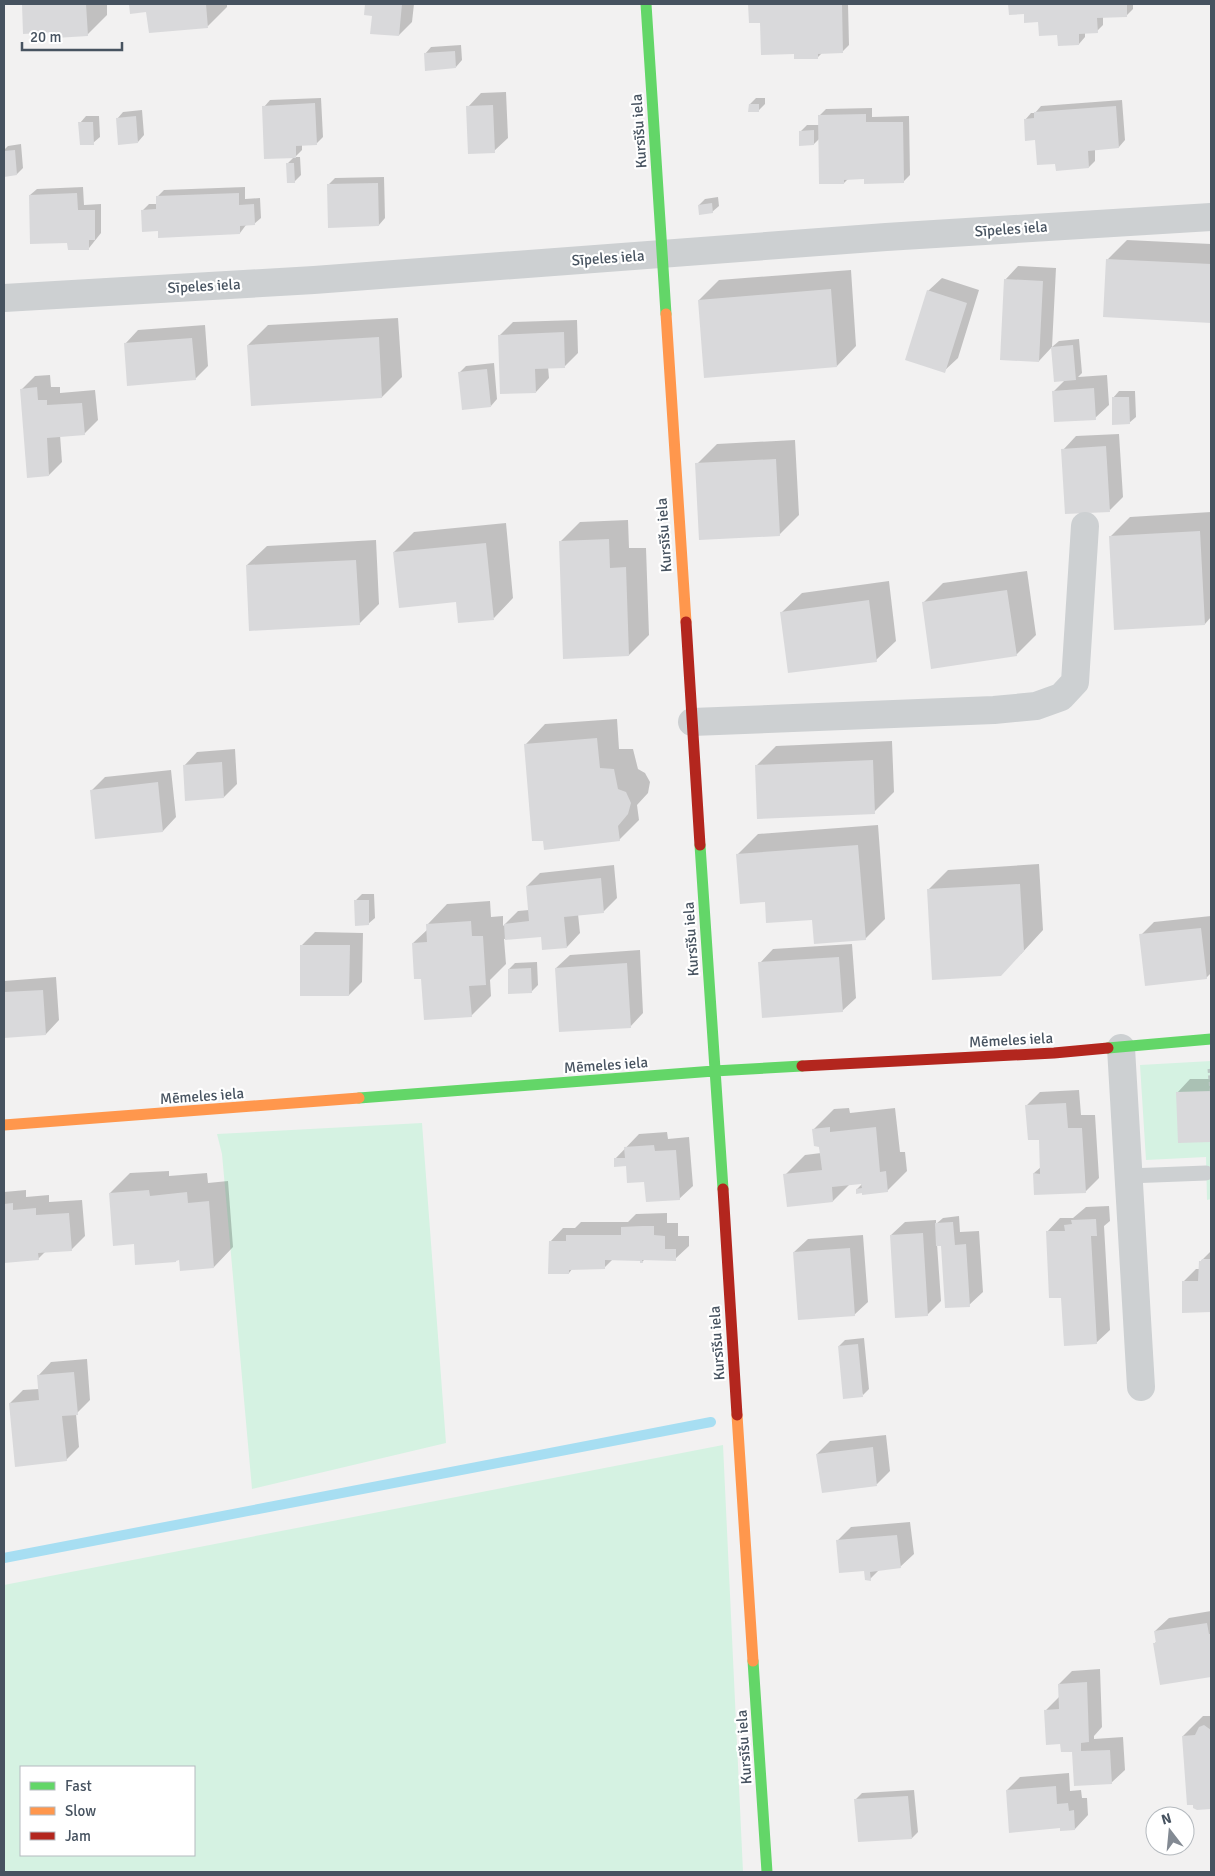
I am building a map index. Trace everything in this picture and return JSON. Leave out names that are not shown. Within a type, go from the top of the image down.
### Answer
[{"type":"street","name":"Kursīšu iela","points":[[646,4],[767,1872]]},
{"type":"street","name":"Sīpeles iela","points":[[4,298],[314,280],[886,237],[1211,216]]},
{"type":"street","points":[[692,722],[994,710],[1036,706],[1061,697],[1075,682],[1085,526]]},
{"type":"street","name":"Mēmeles iela","points":[[4,1125],[714,1072],[1121,1048],[1211,1040]]},
{"type":"street","points":[[1121,1048],[1141,1387]]},
{"type":"lane","points":[[1128,1176],[1206,1173]]},
{"type":"green space","points":[[1211,1061],[1211,1199],[1207,1200],[1206,1157],[1146,1160],[1140,1065]]},
{"type":"green space","points":[[422,1123],[446,1443],[252,1489],[222,1154],[217,1134]]},
{"type":"green space","points":[[723,1445],[743,1872],[4,1872],[4,1585]]},
{"type":"building","points":[[22,4],[86,4],[88,36],[55,38],[55,32],[23,34]]},
{"type":"building","points":[[129,4],[206,4],[208,28],[149,33],[146,12],[130,14]]},
{"type":"building","points":[[365,4],[402,4],[399,36],[370,34],[372,16],[364,15]]},
{"type":"building","points":[[748,4],[842,4],[843,53],[818,54],[818,59],[794,59],[794,54],[761,55],[760,23],[749,23]]},
{"type":"building","points":[[1008,4],[1127,4],[1127,17],[1097,18],[1098,33],[1079,34],[1079,45],[1058,46],[1057,35],[1039,36],[1038,22],[1024,23],[1024,14],[1009,15]]},
{"type":"building","points":[[455,51],[456,68],[425,71],[424,53]]},
{"type":"building","points":[[315,103],[317,145],[296,146],[296,158],[264,159],[262,106]]},
{"type":"building","points":[[749,104],[759,104],[759,112],[748,112]]},
{"type":"building","points":[[493,105],[495,153],[468,154],[466,106]]},
{"type":"building","points":[[1116,106],[1119,148],[1088,151],[1089,168],[1056,171],[1055,164],[1037,165],[1035,140],[1025,141],[1024,119],[1034,118],[1034,112]]},
{"type":"building","points":[[866,114],[866,122],[903,122],[904,183],[864,184],[864,179],[844,180],[844,184],[819,184],[818,115]]},
{"type":"building","points":[[136,116],[138,143],[118,145],[116,118]]},
{"type":"building","points":[[78,122],[93,122],[94,145],[80,145]]},
{"type":"building","points":[[814,130],[814,145],[799,146],[799,131]]},
{"type":"building","points":[[15,150],[17,175],[4,177],[4,151]]},
{"type":"building","points":[[286,163],[294,163],[295,183],[287,183]]},
{"type":"building","points":[[378,183],[379,226],[328,228],[327,184]]},
{"type":"building","points":[[77,193],[78,210],[95,210],[95,240],[89,240],[89,250],[68,250],[67,243],[30,244],[29,195]]},
{"type":"building","points":[[239,193],[239,205],[254,204],[255,225],[240,226],[240,234],[158,238],[158,231],[142,232],[141,210],[156,209],[156,196]]},
{"type":"building","points":[[712,203],[713,213],[699,215],[698,205]]},
{"type":"building","points":[[1106,259],[1211,264],[1211,323],[1103,317]]},
{"type":"building","points":[[1004,279],[1043,281],[1039,362],[1000,360]]},
{"type":"building","points":[[831,289],[837,367],[704,378],[698,300]]},
{"type":"building","points":[[927,290],[967,303],[945,373],[905,360]]},
{"type":"building","points":[[564,332],[565,368],[535,369],[536,393],[500,394],[498,335]]},
{"type":"building","points":[[379,337],[382,398],[251,406],[247,345]]},
{"type":"building","points":[[192,338],[196,380],[127,386],[124,343]]},
{"type":"building","points":[[1073,345],[1076,380],[1054,382],[1051,347]]},
{"type":"building","points":[[487,369],[491,407],[462,410],[458,372]]},
{"type":"building","points":[[37,387],[38,400],[47,400],[47,405],[82,403],[85,435],[47,438],[49,476],[27,478],[20,389]]},
{"type":"building","points":[[1094,388],[1096,420],[1054,422],[1052,391]]},
{"type":"building","points":[[1112,397],[1129,397],[1130,424],[1112,425]]},
{"type":"building","points":[[1106,446],[1110,512],[1065,514],[1061,449]]},
{"type":"building","points":[[776,459],[780,536],[699,540],[695,463]]},
{"type":"building","points":[[1200,531],[1205,625],[1114,630],[1109,536]]},
{"type":"building","points":[[609,539],[610,568],[626,567],[629,656],[563,659],[559,541]]},
{"type":"building","points":[[486,543],[494,620],[458,623],[456,602],[399,608],[393,552]]},
{"type":"building","points":[[356,560],[360,625],[249,631],[246,565]]},
{"type":"building","points":[[1007,590],[1017,656],[931,669],[922,602]]},
{"type":"building","points":[[869,600],[877,662],[788,673],[780,612]]},
{"type":"building","points":[[597,738],[600,768],[614,769],[618,789],[626,792],[631,803],[628,814],[618,826],[620,841],[544,850],[543,841],[532,841],[524,744]]},
{"type":"building","points":[[873,760],[875,814],[757,819],[755,765]]},
{"type":"building","points":[[222,762],[224,798],[185,801],[183,765]]},
{"type":"building","points":[[158,782],[163,832],[95,839],[90,790]]},
{"type":"building","points":[[858,845],[866,940],[814,944],[812,920],[766,923],[765,902],[740,904],[736,854]]},
{"type":"building","points":[[601,878],[604,913],[564,917],[567,948],[542,950],[541,937],[505,940],[504,924],[529,921],[526,886]]},
{"type":"building","points":[[1020,884],[1024,951],[1001,976],[932,980],[927,889]]},
{"type":"building","points":[[354,900],[369,900],[369,925],[355,926]]},
{"type":"building","points":[[471,921],[472,936],[483,936],[486,985],[469,986],[472,1017],[424,1020],[421,979],[414,979],[412,943],[427,942],[426,924]]},
{"type":"building","points":[[1201,928],[1207,979],[1145,986],[1139,934]]},
{"type":"building","points":[[300,945],[350,945],[349,996],[300,996]]},
{"type":"building","points":[[839,957],[843,1012],[762,1018],[758,962]]},
{"type":"building","points":[[627,963],[631,1028],[559,1032],[555,968]]},
{"type":"building","points":[[531,968],[532,993],[508,994],[508,969]]},
{"type":"building","points":[[43,990],[46,1035],[4,1038],[4,992]]},
{"type":"building","points":[[1211,1091],[1211,1142],[1178,1143],[1176,1092]]},
{"type":"building","points":[[1066,1103],[1068,1128],[1082,1128],[1086,1193],[1034,1195],[1033,1173],[1040,1174],[1039,1140],[1028,1140],[1025,1105]]},
{"type":"building","points":[[830,1127],[830,1132],[876,1127],[880,1172],[886,1171],[888,1192],[856,1194],[856,1189],[862,1188],[861,1184],[832,1187],[833,1202],[787,1207],[783,1174],[822,1170],[819,1147],[814,1146],[812,1129]]},
{"type":"building","points":[[654,1145],[655,1151],[676,1150],[680,1200],[646,1202],[644,1182],[627,1183],[626,1166],[614,1167],[614,1158],[625,1158],[624,1147]]},
{"type":"building","points":[[149,1190],[150,1196],[187,1192],[188,1203],[209,1201],[214,1268],[180,1271],[179,1260],[176,1262],[135,1265],[134,1244],[113,1246],[109,1193]]},
{"type":"building","points":[[13,1203],[13,1210],[36,1208],[36,1215],[69,1213],[72,1251],[38,1253],[39,1260],[4,1263],[4,1204]]},
{"type":"building","points":[[1096,1219],[1097,1236],[1091,1236],[1097,1344],[1064,1346],[1061,1298],[1049,1298],[1046,1231],[1065,1231],[1064,1225],[1072,1224],[1071,1220]]},
{"type":"building","points":[[953,1222],[955,1245],[966,1244],[970,1307],[945,1308],[941,1246],[936,1246],[935,1223]]},
{"type":"building","points":[[654,1226],[654,1235],[665,1236],[665,1249],[676,1249],[676,1261],[642,1260],[643,1263],[640,1263],[640,1261],[605,1260],[605,1269],[569,1270],[569,1274],[548,1274],[549,1241],[566,1241],[566,1235],[621,1235],[621,1227]]},
{"type":"building","points":[[923,1233],[928,1316],[895,1318],[890,1235]]},
{"type":"building","points":[[850,1248],[855,1316],[798,1320],[793,1252]]},
{"type":"building","points":[[1211,1259],[1211,1312],[1182,1313],[1182,1281],[1198,1281],[1199,1261]]},
{"type":"building","points":[[858,1344],[863,1397],[843,1399],[838,1346]]},
{"type":"building","points":[[74,1372],[78,1415],[62,1416],[67,1461],[15,1467],[9,1403],[39,1400],[37,1375]]},
{"type":"building","points":[[873,1447],[877,1486],[822,1493],[816,1454]]},
{"type":"building","points":[[897,1535],[901,1568],[870,1572],[871,1581],[865,1580],[864,1571],[839,1573],[836,1540]]},
{"type":"building","points":[[1207,1623],[1209,1634],[1211,1634],[1211,1677],[1160,1685],[1153,1643],[1156,1643],[1154,1631]]},
{"type":"building","points":[[1087,1682],[1089,1742],[1081,1743],[1081,1751],[1110,1750],[1112,1784],[1074,1786],[1072,1752],[1061,1752],[1060,1744],[1046,1745],[1044,1710],[1059,1709],[1058,1684]]},
{"type":"building","points":[[1204,1725],[1211,1730],[1211,1809],[1197,1810],[1193,1805],[1187,1805],[1182,1736],[1195,1735],[1199,1727]]},
{"type":"building","points":[[1056,1786],[1057,1804],[1068,1803],[1069,1811],[1074,1810],[1075,1830],[1060,1831],[1060,1828],[1009,1833],[1006,1790]]},
{"type":"building","points":[[908,1796],[912,1839],[858,1842],[854,1799]]},
{"type":"waterway","points":[[4,1558],[711,1422]]},
{"type":"traffic: fast","points":[[646,4],[666,314]]},
{"type":"traffic: fast","points":[[700,845],[723,1189]]},
{"type":"traffic: fast","points":[[1108,1048],[1211,1039]]},
{"type":"traffic: fast","points":[[359,1098],[802,1066]]},
{"type":"traffic: fast","points":[[753,1661],[767,1872]]},
{"type":"traffic: slow","points":[[666,314],[686,622]]},
{"type":"traffic: slow","points":[[4,1125],[359,1098]]},
{"type":"traffic: slow","points":[[737,1415],[753,1661]]},
{"type":"traffic: jam","points":[[686,622],[700,845]]},
{"type":"traffic: jam","points":[[802,1066],[1054,1053],[1108,1048]]},
{"type":"traffic: jam","points":[[723,1189],[737,1415]]}]
